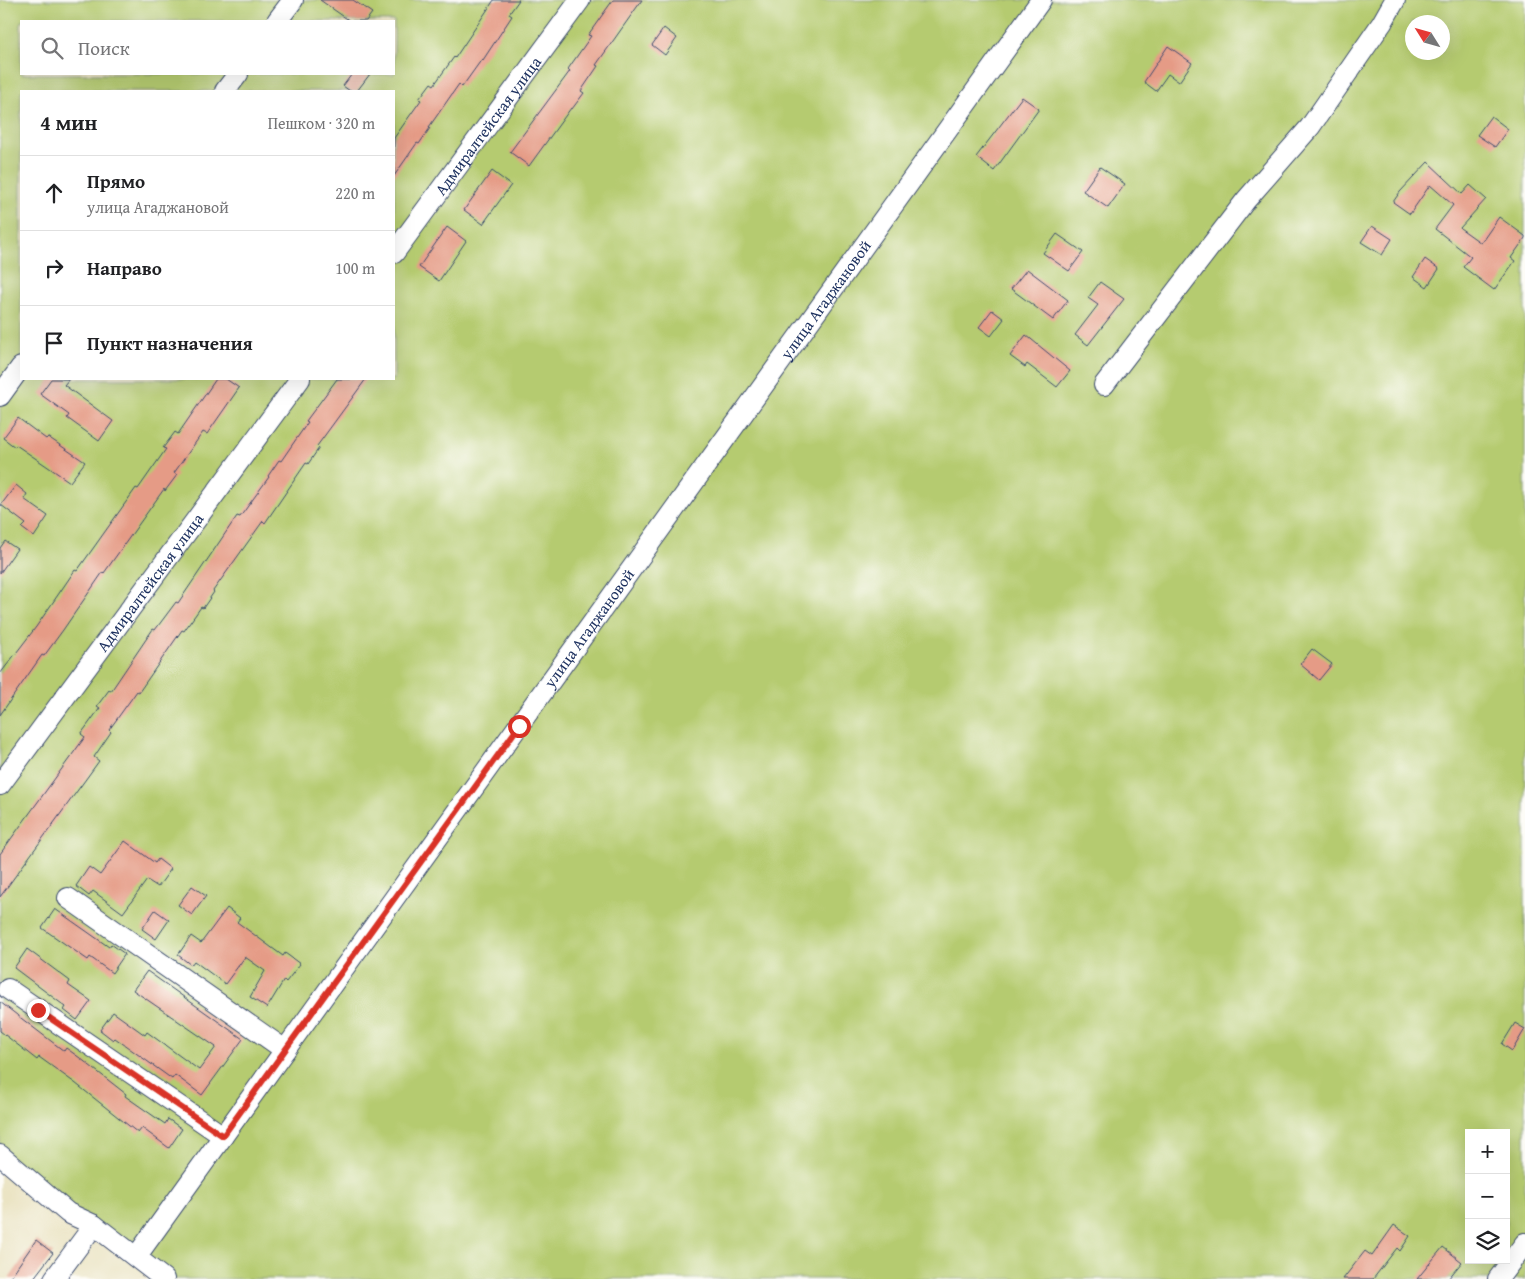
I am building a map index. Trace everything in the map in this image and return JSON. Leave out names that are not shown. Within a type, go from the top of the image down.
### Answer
[{"type":"street","points":[[278,20],[293,0]]},
{"type":"street","name":"Адмиралтейская улица","points":[[395,252],[580,0]]},
{"type":"street","name":"улица Агаджановой","points":[[136,1257],[1041,0]]},
{"type":"street","points":[[1104,385],[1246,200],[1310,127],[1371,39],[1395,0]]},
{"type":"street","points":[[226,90],[237,75]]},
{"type":"street","points":[[0,396],[20,368]]},
{"type":"street","name":"Адмиралтейская улица","points":[[0,785],[299,380]]},
{"type":"street","points":[[68,898],[285,1050]]},
{"type":"street","points":[[8,989],[223,1136]]},
{"type":"street","points":[[2,1160],[68,1213],[94,1225],[164,1279]]},
{"type":"street","points":[[54,1279],[94,1225]]},
{"type":"street","points":[[1498,1279],[1525,1243]]},
{"type":"green space","points":[[0,0],[1525,0],[1525,1279],[173,1279],[0,1155]]},
{"type":"building","points":[[320,0],[353,0],[372,13],[367,20],[349,20]]},
{"type":"building","points":[[494,0],[519,0],[509,14],[512,16],[483,60],[462,87],[459,84],[419,144],[417,143],[395,175],[395,137],[431,83],[434,85],[455,58]]},
{"type":"building","points":[[613,0],[642,0],[596,65],[598,66],[581,91],[584,93],[529,166],[510,152],[570,71],[568,69],[591,36],[588,35]]},
{"type":"building","points":[[664,28],[677,38],[665,55],[652,45]]},
{"type":"building","points":[[1168,46],[1192,63],[1179,82],[1168,74],[1156,91],[1144,82]]},
{"type":"building","points":[[351,75],[369,75],[358,90],[349,90],[343,86]]},
{"type":"building","points":[[1022,97],[1039,109],[994,171],[976,157]]},
{"type":"building","points":[[1491,116],[1508,129],[1495,147],[1477,135]]},
{"type":"building","points":[[1428,162],[1462,194],[1470,185],[1486,199],[1460,228],[1481,243],[1499,217],[1525,236],[1511,258],[1515,261],[1494,290],[1463,267],[1471,257],[1435,229],[1453,205],[1430,185],[1410,214],[1393,202]]},
{"type":"building","points":[[1100,167],[1125,184],[1108,208],[1083,191]]},
{"type":"building","points":[[492,171],[511,185],[483,224],[464,210]]},
{"type":"building","points":[[1372,226],[1392,239],[1382,255],[1361,242]]},
{"type":"building","points":[[447,227],[466,241],[439,281],[419,267]]},
{"type":"building","points":[[1057,234],[1083,252],[1069,271],[1043,253]]},
{"type":"building","points":[[1425,259],[1439,269],[1427,287],[1413,277]]},
{"type":"building","points":[[1027,269],[1068,300],[1053,320],[1011,289]]},
{"type":"building","points":[[1100,282],[1124,299],[1088,345],[1075,335],[1098,305],[1088,298]]},
{"type":"building","points":[[992,310],[1004,319],[991,336],[979,327]]},
{"type":"building","points":[[1026,335],[1070,371],[1057,387],[1027,364],[1025,367],[1010,356]]},
{"type":"building","points":[[50,380],[68,380],[64,385],[113,421],[99,441],[67,418],[69,415],[40,394]]},
{"type":"building","points":[[215,380],[227,380],[239,388],[207,434],[203,432],[174,473],[177,475],[165,491],[164,489],[0,715],[0,674],[136,488],[138,489],[166,449],[163,448],[175,432],[178,434]]},
{"type":"building","points":[[336,380],[365,380],[317,446],[319,448],[308,464],[306,463],[265,523],[263,521],[203,608],[201,607],[184,631],[182,630],[139,692],[137,691],[109,730],[111,732],[94,757],[99,761],[0,897],[0,854],[85,737],[81,734],[100,708],[97,706],[109,690],[111,691],[153,629],[155,630],[176,602],[178,603],[237,516],[240,517],[279,460],[281,461],[308,422],[306,421]]},
{"type":"building","points":[[18,418],[46,439],[48,437],[85,462],[70,482],[3,438]]},
{"type":"building","points":[[16,485],[27,494],[24,499],[48,516],[34,537],[22,528],[26,524],[1,505]]},
{"type":"building","points":[[5,541],[17,549],[0,573],[0,548]]},
{"type":"building","points":[[1312,649],[1332,664],[1319,680],[1300,664]]},
{"type":"building","points":[[125,841],[155,863],[158,859],[171,869],[158,887],[147,880],[123,913],[93,891],[89,896],[76,886],[89,867],[100,875]]},
{"type":"building","points":[[192,886],[206,896],[192,915],[178,905]]},
{"type":"building","points":[[227,908],[240,918],[237,922],[283,956],[285,953],[300,964],[286,982],[284,980],[267,1008],[250,997],[265,971],[245,957],[225,984],[194,961],[191,965],[178,955],[191,936],[201,943]]},
{"type":"building","points":[[55,909],[109,947],[111,944],[125,954],[112,973],[90,957],[88,960],[42,928]]},
{"type":"building","points":[[155,910],[169,920],[156,939],[142,929]]},
{"type":"building","points":[[27,949],[70,981],[68,985],[91,1001],[77,1020],[64,1010],[66,1007],[14,968]]},
{"type":"building","points":[[147,971],[243,1039],[202,1095],[175,1075],[172,1079],[115,1038],[113,1040],[100,1030],[113,1012],[145,1035],[147,1032],[199,1070],[216,1047],[133,990]]},
{"type":"building","points":[[0,1002],[64,1051],[66,1048],[80,1058],[126,1094],[125,1096],[165,1124],[168,1119],[182,1129],[169,1148],[142,1128],[138,1133],[75,1083],[39,1057],[37,1060],[0,1031]]},
{"type":"building","points":[[1515,1023],[1525,1029],[1512,1051],[1502,1044]]},
{"type":"building","points":[[1394,1225],[1410,1236],[1400,1251],[1397,1248],[1373,1279],[1343,1279],[1365,1251],[1372,1256]]},
{"type":"building","points":[[36,1240],[53,1253],[33,1279],[9,1279]]},
{"type":"building","points":[[1443,1247],[1462,1262],[1448,1279],[1417,1279]]},
{"type":"route","points":[[38,1010],[223,1136],[519,726]]}]
